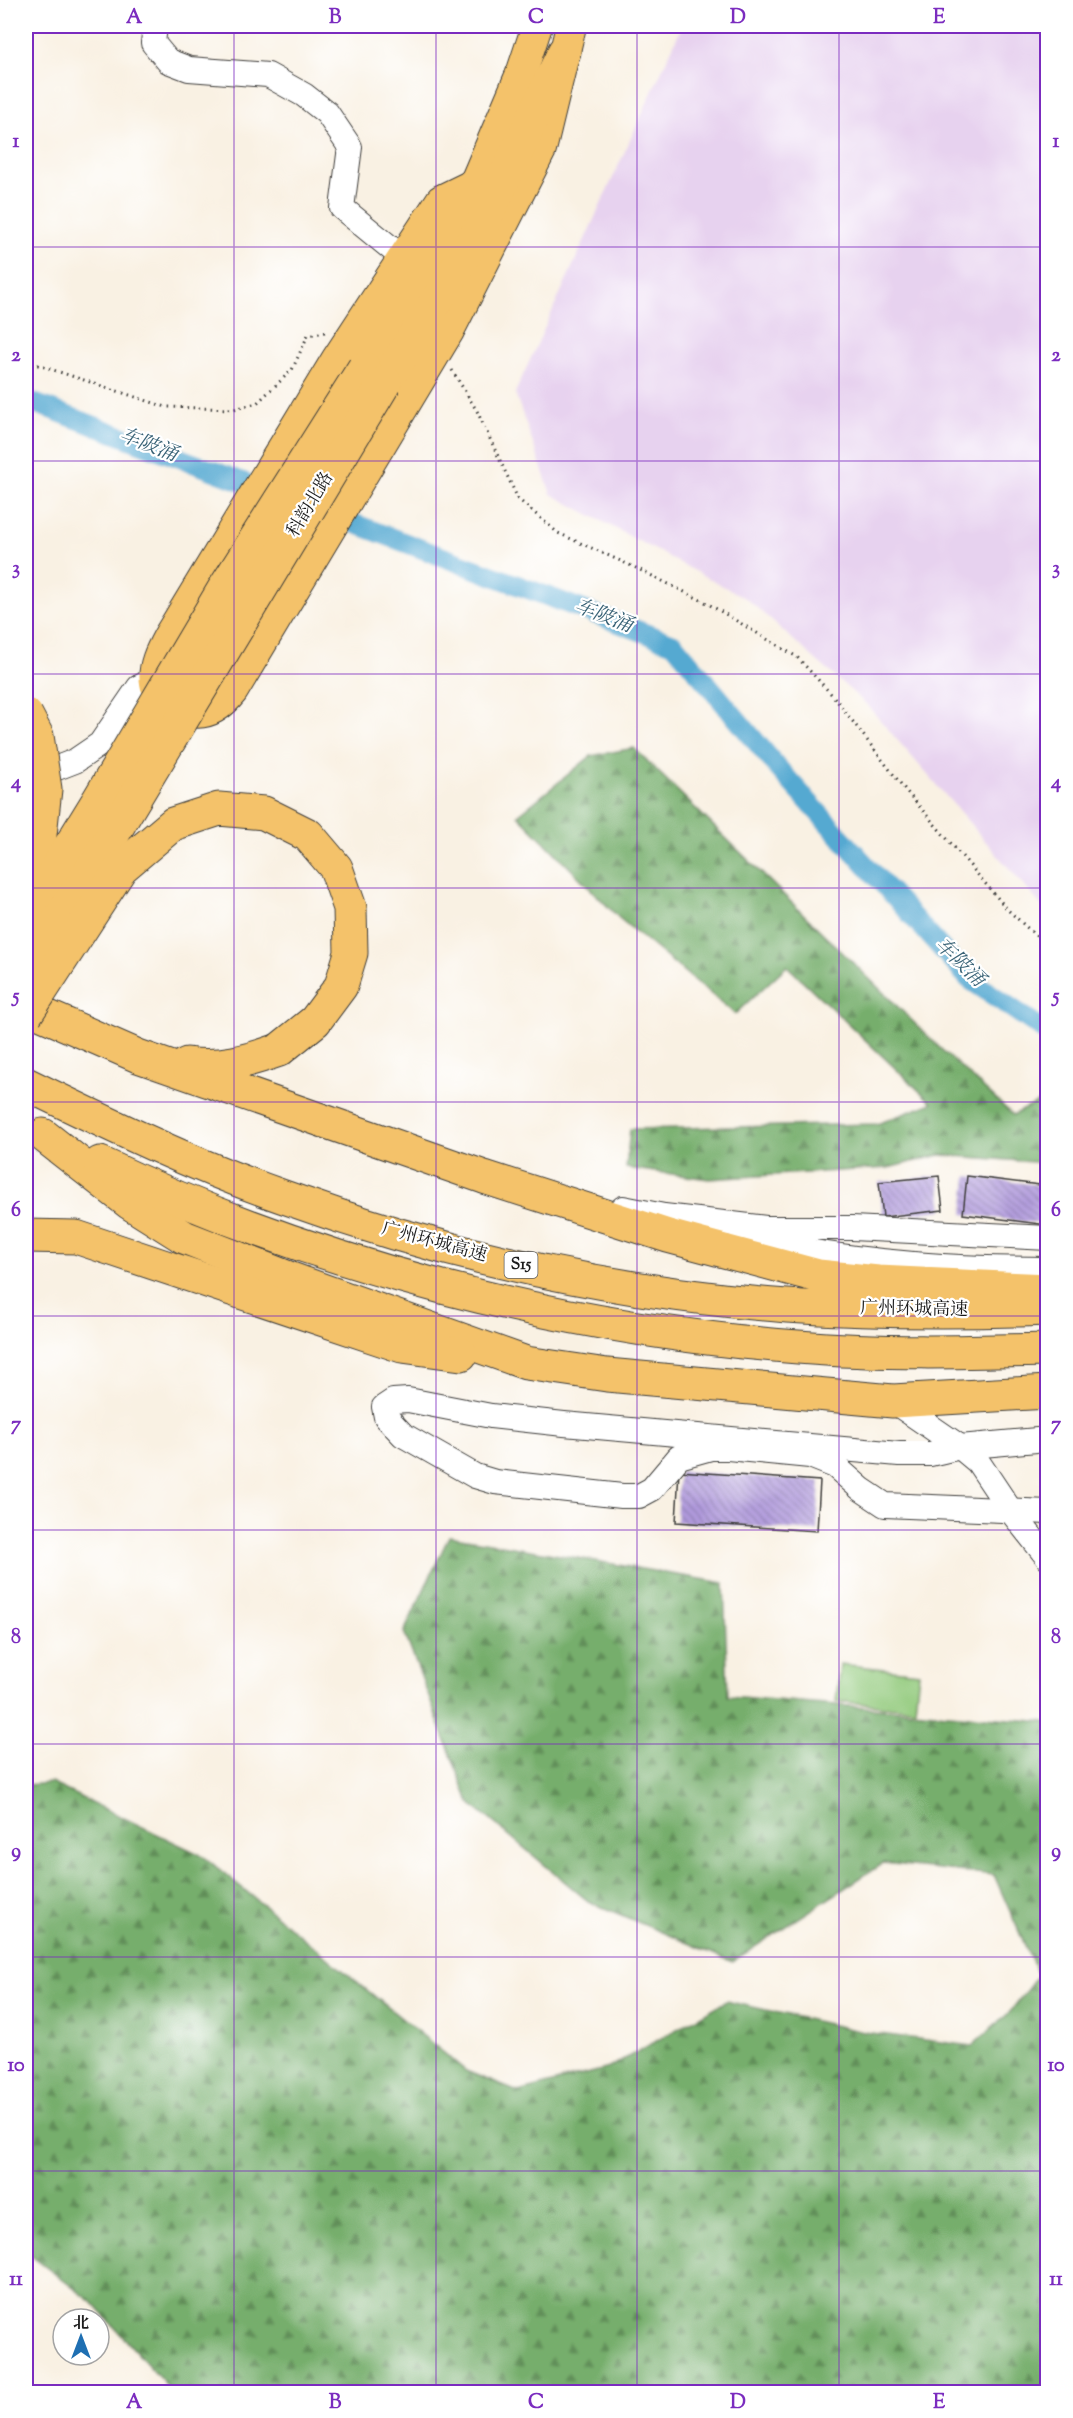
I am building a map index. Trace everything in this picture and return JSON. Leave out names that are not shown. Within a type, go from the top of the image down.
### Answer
[{"type":"highway","name":"科韵北路","points":[[26,918],[224,589],[375,375],[449,281],[485,219],[567,39]]},
{"type":"highway","name":"科韵北路","points":[[26,971],[98,859],[375,375],[474,184]]},
{"type":"highway","points":[[26,715],[37,736],[45,789],[39,844],[26,870]]},
{"type":"highway","points":[[26,1014],[121,868],[173,824],[219,809],[264,813],[308,836],[336,868],[350,908],[351,953],[341,986],[315,1021],[279,1050],[244,1062],[204,1067],[138,1056]]},
{"type":"highway","points":[[26,1007],[138,1056],[484,1177],[668,1236],[818,1276],[878,1282],[1047,1290]]},
{"type":"highway","name":"广州环城高速","points":[[26,1084],[147,1143],[282,1197],[360,1223],[481,1256],[674,1294],[786,1306],[909,1312],[1047,1309]]},
{"type":"highway","points":[[34,1131],[130,1203],[184,1237],[294,1280],[526,1363]]},
{"type":"highway","name":"S15","points":[[34,1131],[146,1185],[268,1234],[344,1260],[477,1295],[671,1334],[798,1347],[896,1352],[1047,1350]]},
{"type":"highway","points":[[26,1236],[76,1237],[402,1346],[607,1375],[893,1401],[1047,1392]]},
{"type":"main road","name":"科韵北路","points":[[474,184],[522,71],[537,26]]},
{"type":"main road","points":[[474,184],[441,200],[355,332],[375,375],[260,646],[224,702],[213,710],[200,713],[177,706],[163,696],[155,686],[154,671],[160,652],[188,603],[375,375],[438,348],[541,150],[567,39]]},
{"type":"street","points":[[155,26],[153,43],[168,61],[189,69],[268,75],[304,95],[327,113],[350,147],[342,208],[403,258]]},
{"type":"street","points":[[26,780],[75,761],[100,744],[139,687],[155,680]]},
{"type":"street","points":[[484,1177],[664,1216],[752,1241],[841,1257],[970,1269],[1047,1269]]},
{"type":"street","points":[[664,1216],[766,1228],[852,1228],[1047,1238]]},
{"type":"street","points":[[1047,1439],[960,1447],[930,1454],[899,1454],[491,1416],[408,1400],[393,1401],[384,1407],[386,1417],[403,1435],[475,1476],[495,1482],[639,1496],[652,1489],[679,1457],[711,1448],[728,1448],[810,1456],[835,1466],[861,1489],[885,1504],[1047,1512]]},
{"type":"street","points":[[893,1401],[978,1462],[1010,1510],[1047,1558]]},
{"type":"path","points":[[26,361],[166,407],[234,409],[256,403],[292,370],[308,335],[331,331],[355,332]]},
{"type":"path","points":[[438,348],[477,411],[519,499],[558,533],[705,602],[797,657],[834,697],[907,792],[1008,910],[1047,947]]},
{"type":"shaded area","points":[[682,26],[1047,26],[1047,912],[866,704],[747,599],[551,494],[515,393]]},
{"type":"green space","points":[[634,748],[943,1051],[1013,1115],[1047,1098],[1047,1163],[940,1155],[888,1168],[709,1179],[626,1168],[630,1129],[877,1124],[932,1103],[787,966],[735,1014],[619,918],[518,815],[591,756]]},
{"type":"green space","points":[[449,1536],[724,1583],[728,1696],[1047,1722],[1047,2392],[172,2392],[111,2323],[111,2307],[96,2307],[26,2252],[26,1785],[51,1783],[203,1856],[466,2071],[518,2092],[609,2068],[726,2001],[864,2032],[972,2046],[1010,2012],[1038,1975],[994,1875],[883,1863],[732,1962],[588,1901],[469,1802],[404,1632]]},
{"type":"green space","points":[[840,1664],[919,1673],[915,1709],[836,1701]]},
{"type":"building","points":[[939,1176],[943,1210],[883,1217],[879,1182]]},
{"type":"building","points":[[967,1176],[1048,1186],[1048,1225],[963,1214]]},
{"type":"building","points":[[679,1471],[820,1481],[817,1531],[676,1522]]},
{"type":"waterway","name":"车陂涌","points":[[26,400],[267,491]]},
{"type":"waterway","name":"车陂涌","points":[[329,514],[674,644],[778,768],[969,979],[1048,1033]]}]
